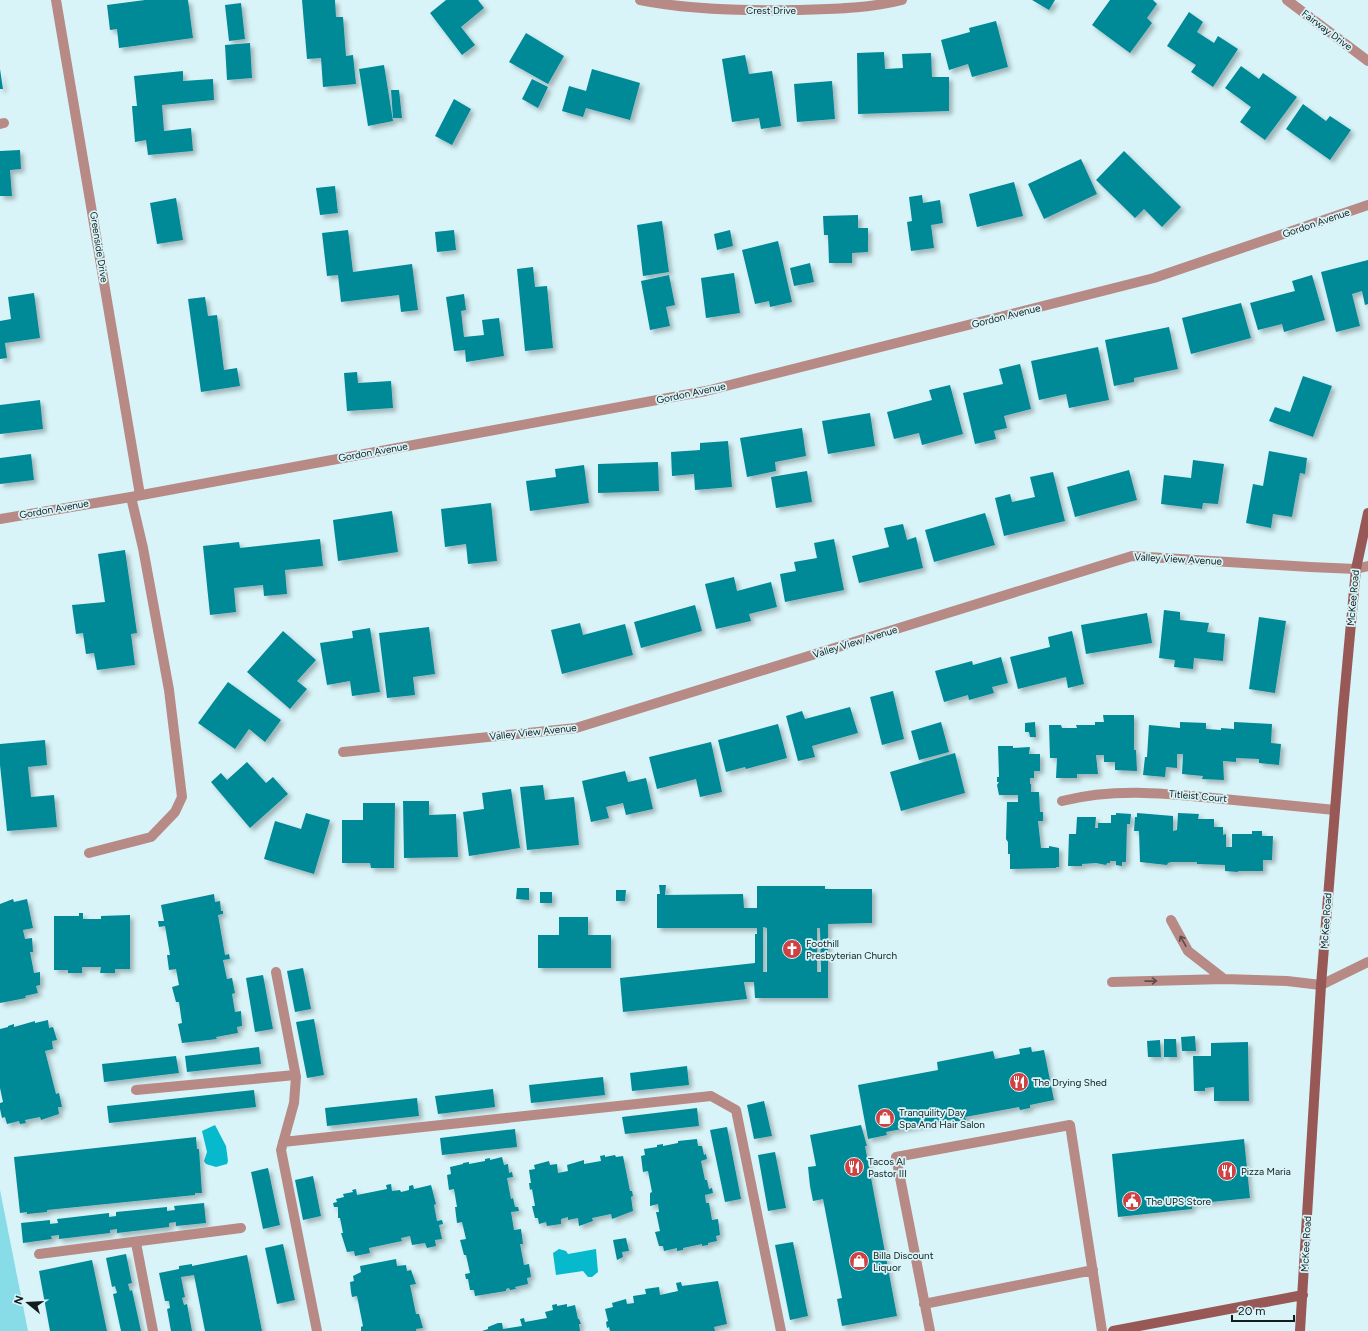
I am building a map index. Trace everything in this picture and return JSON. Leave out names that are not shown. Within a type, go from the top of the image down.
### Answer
[{"type":"street","name":"Greenside Drive","points":[[56,0],[143,548],[169,690],[176,759],[182,797],[175,812],[151,837],[89,853]]},
{"type":"street","name":"Crest Drive","points":[[640,0],[664,5],[749,10],[848,9],[902,0]]},
{"type":"street","name":"Fairway Drive","points":[[1287,0],[1368,61]]},
{"type":"street","name":"Gordon Avenue","points":[[0,519],[135,496],[706,391],[1154,278],[1368,205]]},
{"type":"street","name":"McKee Road","points":[[1300,1331],[1322,985],[1335,810],[1356,569],[1368,513]]},
{"type":"street","name":"Valley View Avenue","points":[[343,752],[576,728],[1132,556],[1356,569],[1368,566]]},
{"type":"street","name":"Titleist Court","points":[[1062,801],[1086,795],[1118,792],[1154,792],[1335,810]]},
{"type":"street","points":[[1171,920],[1188,951],[1224,980]]},
{"type":"street","points":[[1112,982],[1224,980],[1287,981],[1322,985],[1368,962]]},
{"type":"street","points":[[276,972],[295,1075],[294,1103],[281,1150],[316,1331]]},
{"type":"street","points":[[136,1090],[295,1075]]},
{"type":"street","points":[[283,1142],[712,1096],[736,1110],[781,1331]]},
{"type":"street","points":[[930,1331],[896,1157],[1070,1125],[1102,1331]]},
{"type":"street","points":[[39,1254],[136,1243],[241,1228]]},
{"type":"street","points":[[136,1243],[153,1331]]},
{"type":"street","points":[[924,1304],[1093,1270]]},
{"type":"street","points":[[1113,1331],[1129,1330],[1303,1295]]},
{"type":"shaded area","points":[[215,1125],[226,1146],[228,1161],[227,1164],[216,1167],[206,1164],[204,1161],[207,1152],[202,1131]]},
{"type":"shaded area","points":[[0,1190],[28,1331],[0,1331]]},
{"type":"shaded area","points":[[559,1249],[566,1251],[568,1254],[596,1249],[598,1272],[592,1277],[588,1277],[583,1271],[556,1275],[553,1253]]},
{"type":"building","points":[[145,0],[188,0],[193,38],[119,48],[117,29],[110,30],[107,5]]},
{"type":"building","points":[[302,0],[335,0],[336,17],[343,17],[346,56],[353,55],[356,84],[323,87],[321,58],[307,59]]},
{"type":"building","points":[[446,0],[478,0],[484,8],[461,27],[475,45],[462,55],[430,13]]},
{"type":"building","points":[[1032,0],[1055,0],[1049,10]]},
{"type":"building","points":[[1110,0],[1153,0],[1157,4],[1147,18],[1152,23],[1130,53],[1092,25]]},
{"type":"building","points":[[241,3],[245,39],[229,41],[225,5]]},
{"type":"building","points":[[1189,12],[1203,22],[1197,32],[1214,43],[1218,36],[1238,49],[1213,87],[1191,72],[1196,65],[1167,46]]},
{"type":"building","points":[[996,21],[1008,67],[972,77],[968,64],[949,70],[941,40],[970,32],[969,28]]},
{"type":"building","points":[[526,33],[564,56],[548,84],[509,62]]},
{"type":"building","points":[[250,43],[252,78],[227,80],[225,45]]},
{"type":"building","points":[[884,52],[885,69],[903,68],[902,54],[931,53],[932,77],[949,77],[949,111],[858,114],[857,53]]},
{"type":"building","points":[[745,55],[749,74],[772,71],[781,126],[761,129],[759,118],[732,122],[722,59]]},
{"type":"building","points":[[384,65],[393,121],[368,126],[359,69]]},
{"type":"building","points":[[1241,66],[1259,79],[1263,73],[1297,97],[1265,140],[1240,122],[1251,107],[1225,88]]},
{"type":"building","points":[[0,69],[3,89],[0,89]]},
{"type":"building","points":[[592,69],[640,83],[630,120],[586,108],[583,117],[562,111],[569,86],[586,91]]},
{"type":"building","points":[[183,71],[183,81],[213,79],[214,100],[162,105],[164,131],[191,128],[193,151],[148,155],[146,140],[135,142],[132,106],[137,106],[134,76]]},
{"type":"building","points":[[532,79],[548,87],[538,108],[522,99]]},
{"type":"building","points":[[832,81],[835,119],[797,122],[794,84]]},
{"type":"building","points":[[391,90],[399,90],[402,118],[393,118]]},
{"type":"building","points":[[454,99],[471,109],[452,145],[435,136]]},
{"type":"building","points":[[1303,104],[1326,121],[1330,116],[1351,130],[1330,160],[1286,129]]},
{"type":"building","points":[[20,150],[21,169],[10,170],[12,196],[0,196],[0,151]]},
{"type":"building","points":[[1124,151],[1181,207],[1162,227],[1144,209],[1135,218],[1096,180]]},
{"type":"building","points":[[1081,159],[1097,194],[1044,219],[1028,184]]},
{"type":"building","points":[[1014,182],[1023,216],[977,227],[969,194]]},
{"type":"building","points":[[335,186],[338,213],[320,215],[316,188]]},
{"type":"building","points":[[922,195],[923,203],[940,200],[943,223],[931,225],[934,248],[911,251],[907,222],[912,221],[909,197]]},
{"type":"building","points":[[176,198],[183,240],[157,244],[150,203]]},
{"type":"building","points":[[858,215],[858,228],[868,228],[868,252],[852,253],[852,263],[829,263],[828,235],[824,235],[823,216]]},
{"type":"building","points":[[662,221],[669,272],[643,276],[637,225]]},
{"type":"building","points":[[348,230],[353,272],[412,264],[418,310],[401,312],[399,295],[341,302],[338,275],[327,276],[322,233]]},
{"type":"building","points":[[454,230],[456,250],[437,252],[435,232]]},
{"type":"building","points":[[730,230],[733,246],[717,250],[714,234]]},
{"type":"building","points":[[778,241],[792,302],[770,307],[769,301],[755,304],[742,250]]},
{"type":"building","points":[[1368,260],[1368,304],[1365,305],[1362,291],[1352,294],[1360,326],[1336,332],[1321,272]]},
{"type":"building","points":[[810,263],[814,282],[794,286],[790,268]]},
{"type":"building","points":[[533,267],[535,287],[547,286],[553,348],[525,351],[517,269]]},
{"type":"building","points":[[734,273],[740,313],[706,318],[701,278]]},
{"type":"building","points":[[669,275],[675,305],[666,307],[670,326],[650,330],[641,281]]},
{"type":"building","points":[[1312,275],[1325,320],[1284,332],[1282,324],[1258,330],[1250,303],[1295,291],[1292,281]]},
{"type":"building","points":[[34,293],[40,338],[5,343],[7,358],[0,359],[0,321],[11,319],[8,297]]},
{"type":"building","points":[[464,294],[466,310],[461,311],[464,337],[484,335],[482,320],[499,318],[504,356],[466,362],[465,350],[454,351],[446,297]]},
{"type":"building","points":[[205,297],[208,316],[217,315],[224,370],[237,368],[240,386],[201,392],[188,299]]},
{"type":"building","points":[[1241,303],[1251,338],[1191,354],[1182,318]]},
{"type":"building","points":[[1169,327],[1178,369],[1134,378],[1134,382],[1114,386],[1105,340]]},
{"type":"building","points":[[1098,347],[1109,400],[1069,408],[1066,394],[1039,400],[1031,361]]},
{"type":"building","points":[[1020,364],[1031,409],[1004,416],[1007,428],[994,431],[996,439],[975,444],[963,393],[1003,384],[999,369]]},
{"type":"building","points":[[357,372],[358,383],[391,381],[393,408],[347,411],[344,373]]},
{"type":"building","points":[[1303,376],[1332,386],[1313,437],[1269,421],[1275,407],[1290,412]]},
{"type":"building","points":[[950,385],[963,434],[922,445],[919,433],[894,439],[887,412],[932,400],[929,390]]},
{"type":"building","points":[[40,400],[43,429],[0,434],[0,405]]},
{"type":"building","points":[[870,413],[875,446],[828,454],[822,421]]},
{"type":"building","points":[[802,428],[806,456],[775,462],[776,471],[747,477],[740,438]]},
{"type":"building","points":[[728,441],[732,487],[695,490],[694,474],[672,476],[671,452],[700,450],[700,443]]},
{"type":"building","points":[[1269,451],[1307,458],[1305,474],[1300,473],[1292,517],[1273,514],[1271,528],[1246,523],[1253,484],[1263,486]]},
{"type":"building","points":[[31,454],[34,480],[0,484],[0,458]]},
{"type":"building","points":[[1193,460],[1224,464],[1218,504],[1203,503],[1202,509],[1161,504],[1164,475],[1191,478]]},
{"type":"building","points":[[658,462],[659,491],[598,493],[598,464]]},
{"type":"building","points":[[584,465],[589,503],[530,511],[526,481],[556,477],[555,469]]},
{"type":"building","points":[[1129,470],[1137,500],[1075,517],[1067,487]]},
{"type":"building","points":[[807,471],[812,502],[776,508],[771,477]]},
{"type":"building","points":[[1053,472],[1065,521],[1004,536],[995,498],[1010,494],[1012,502],[1035,497],[1030,477]]},
{"type":"building","points":[[491,503],[497,561],[468,564],[466,544],[445,547],[441,509]]},
{"type":"building","points":[[392,511],[398,552],[338,561],[333,520]]},
{"type":"building","points":[[985,513],[995,545],[934,562],[925,530]]},
{"type":"building","points":[[903,524],[907,540],[916,537],[923,568],[859,583],[852,556],[889,547],[884,528]]},
{"type":"building","points":[[320,539],[323,566],[285,570],[287,594],[264,596],[263,585],[234,588],[236,612],[210,615],[203,546],[239,542],[240,548]]},
{"type":"building","points":[[834,539],[844,590],[785,602],[780,574],[796,571],[794,562],[817,558],[814,543]]},
{"type":"building","points":[[125,550],[137,633],[131,634],[135,665],[97,670],[94,653],[86,654],[83,633],[76,634],[72,605],[105,602],[98,554]]},
{"type":"building","points":[[734,577],[737,591],[771,582],[777,607],[749,614],[751,621],[716,629],[705,584]]},
{"type":"building","points":[[695,605],[702,631],[641,648],[634,622]]},
{"type":"building","points":[[1164,610],[1180,612],[1180,620],[1209,623],[1207,632],[1225,634],[1223,661],[1194,658],[1193,669],[1174,667],[1175,660],[1159,658]]},
{"type":"building","points":[[1147,613],[1152,643],[1086,654],[1081,625]]},
{"type":"building","points":[[1259,617],[1286,621],[1275,693],[1249,689]]},
{"type":"building","points":[[580,623],[583,635],[625,624],[633,655],[562,674],[551,630]]},
{"type":"building","points":[[429,627],[435,674],[413,677],[415,695],[387,698],[379,633]]},
{"type":"building","points":[[370,628],[380,692],[352,696],[350,681],[327,685],[320,643],[353,638],[352,631]]},
{"type":"building","points":[[283,631],[316,660],[297,681],[307,689],[290,709],[247,672]]},
{"type":"building","points":[[1072,631],[1084,684],[1068,688],[1066,677],[1018,689],[1010,657],[1050,647],[1048,637]]},
{"type":"building","points":[[1001,657],[1008,683],[992,687],[994,693],[969,700],[968,695],[944,702],[935,671],[972,661],[973,665]]},
{"type":"building","points":[[228,682],[281,720],[265,742],[249,729],[235,749],[198,723]]},
{"type":"building","points":[[893,691],[904,739],[882,745],[870,697]]},
{"type":"building","points":[[850,707],[858,733],[812,746],[815,757],[798,761],[786,716],[802,711],[805,719]]},
{"type":"building","points":[[1103,715],[1134,715],[1134,750],[1136,750],[1137,771],[1115,770],[1115,762],[1104,762],[1104,755],[1096,755],[1098,774],[1077,774],[1077,778],[1056,778],[1057,758],[1050,758],[1049,725],[1061,725],[1062,728],[1077,728],[1076,725],[1095,725],[1095,722],[1104,722]]},
{"type":"building","points":[[941,722],[949,752],[919,760],[911,731]]},
{"type":"building","points":[[1035,722],[1036,737],[1030,737],[1029,732],[1025,732],[1025,723]]},
{"type":"building","points":[[1180,722],[1206,723],[1206,729],[1221,730],[1221,728],[1234,729],[1234,722],[1272,724],[1271,743],[1281,744],[1279,765],[1259,763],[1259,759],[1236,758],[1236,762],[1223,761],[1224,780],[1202,779],[1203,776],[1182,774],[1183,754],[1177,754],[1177,768],[1166,767],[1165,777],[1143,775],[1145,757],[1147,757],[1149,725],[1180,728]]},
{"type":"building","points":[[778,724],[787,758],[746,769],[745,767],[726,772],[718,740]]},
{"type":"building","points":[[45,740],[47,765],[28,767],[31,797],[54,795],[57,827],[7,831],[0,765],[0,744]]},
{"type":"building","points":[[711,742],[722,792],[700,797],[696,779],[657,789],[649,757]]},
{"type":"building","points":[[998,746],[1013,746],[1013,748],[1030,747],[1029,754],[1040,754],[1040,771],[1034,771],[1034,778],[1030,778],[1031,792],[1039,792],[1040,812],[1043,812],[1043,821],[1038,821],[1041,848],[1049,848],[1049,846],[1059,848],[1059,867],[1010,869],[1010,854],[1008,854],[1008,842],[1006,839],[1007,802],[1018,802],[1018,795],[999,795],[997,785],[999,782],[997,782],[997,777],[999,777]]},
{"type":"building","points":[[955,753],[965,793],[901,811],[890,772]]},
{"type":"building","points":[[247,762],[266,783],[273,777],[288,794],[250,828],[211,782],[221,773],[227,780]]},
{"type":"building","points":[[625,771],[628,782],[646,778],[653,809],[626,815],[623,803],[606,807],[609,818],[591,822],[582,781]]},
{"type":"building","points":[[543,785],[545,800],[574,797],[579,845],[527,850],[520,787]]},
{"type":"building","points":[[511,789],[520,848],[469,856],[463,812],[484,809],[482,793]]},
{"type":"building","points":[[403,801],[429,801],[429,815],[456,814],[458,857],[404,858]]},
{"type":"building","points":[[363,803],[395,803],[394,868],[371,868],[370,863],[342,863],[342,820],[363,820]]},
{"type":"building","points":[[306,813],[330,820],[314,874],[264,859],[275,821],[301,829]]},
{"type":"building","points":[[1116,813],[1131,814],[1130,824],[1127,824],[1126,862],[1122,862],[1122,866],[1116,865],[1116,861],[1110,861],[1110,863],[1107,863],[1106,865],[1096,863],[1082,864],[1082,866],[1068,866],[1069,834],[1076,834],[1077,817],[1096,817],[1095,828],[1098,828],[1098,823],[1111,823],[1111,815],[1116,815]]},
{"type":"building","points":[[1137,813],[1173,816],[1173,831],[1177,830],[1178,813],[1199,814],[1198,819],[1214,819],[1214,827],[1223,827],[1223,835],[1226,834],[1226,847],[1232,847],[1232,834],[1252,834],[1252,831],[1262,831],[1262,836],[1273,836],[1272,860],[1263,860],[1263,871],[1238,872],[1225,871],[1225,865],[1197,864],[1197,862],[1171,862],[1167,865],[1140,862],[1139,831],[1134,831],[1135,817],[1137,817]]},
{"type":"building","name":"Foothill Presbyterian Church","points":[[659,885],[666,885],[665,895],[743,894],[744,908],[757,908],[757,886],[825,886],[825,889],[872,889],[872,923],[828,924],[828,998],[755,998],[754,982],[744,982],[747,999],[623,1012],[620,978],[755,963],[755,934],[757,934],[757,928],[657,928],[657,894],[660,894]],"holes":[[[763,927],[767,928],[767,972],[763,972]],[[817,928],[820,928],[821,972],[817,972]]]},
{"type":"building","points":[[517,888],[529,888],[529,900],[516,899]]},
{"type":"building","points":[[616,890],[626,890],[625,901],[616,901]]},
{"type":"building","points":[[540,892],[552,892],[552,903],[540,903]]},
{"type":"building","points":[[214,894],[215,902],[220,901],[221,911],[223,911],[223,914],[218,915],[225,955],[229,954],[230,959],[223,960],[227,979],[232,978],[235,993],[232,994],[235,1012],[241,1011],[242,1026],[237,1027],[238,1033],[216,1037],[217,1039],[182,1043],[178,1024],[182,1023],[179,1002],[176,1002],[172,987],[179,985],[176,969],[169,970],[167,955],[170,955],[165,926],[159,927],[158,921],[164,921],[161,905]]},
{"type":"building","points":[[13,899],[14,902],[27,899],[33,928],[23,930],[25,939],[32,938],[33,952],[30,952],[34,973],[40,972],[40,985],[36,986],[38,993],[25,996],[26,998],[0,1003],[0,904]]},
{"type":"building","points":[[79,913],[83,913],[83,919],[101,919],[101,916],[130,915],[130,969],[115,969],[115,973],[100,973],[101,967],[82,967],[82,973],[68,973],[68,970],[54,970],[54,916],[79,916]]},
{"type":"building","points":[[559,917],[588,917],[588,935],[611,935],[611,968],[538,968],[538,935],[559,935]]},
{"type":"building","points":[[303,968],[311,1009],[295,1012],[287,971]]},
{"type":"building","points":[[263,975],[273,1029],[255,1032],[246,978]]},
{"type":"building","points":[[314,1019],[324,1075],[307,1078],[296,1022]]},
{"type":"building","points":[[48,1020],[49,1028],[53,1027],[57,1040],[52,1041],[53,1049],[45,1051],[56,1094],[59,1093],[62,1107],[58,1107],[59,1114],[41,1120],[40,1117],[25,1120],[26,1123],[20,1124],[19,1121],[7,1124],[5,1117],[2,1118],[0,1109],[0,1103],[3,1102],[0,1088],[0,1029],[14,1024],[14,1027],[35,1021],[35,1023]]},
{"type":"building","points":[[1195,1036],[1196,1051],[1182,1051],[1181,1037]]},
{"type":"building","points":[[1164,1039],[1176,1039],[1177,1057],[1164,1057]]},
{"type":"building","points":[[1160,1040],[1161,1057],[1148,1057],[1147,1041]]},
{"type":"building","points":[[1248,1042],[1249,1101],[1214,1101],[1214,1087],[1205,1088],[1205,1091],[1194,1091],[1193,1056],[1211,1056],[1211,1043]]},
{"type":"building","points":[[259,1047],[261,1064],[187,1072],[185,1056]]},
{"type":"building","points":[[1031,1047],[1032,1052],[1044,1050],[1054,1100],[1030,1105],[1030,1108],[1020,1110],[1019,1107],[965,1117],[966,1120],[955,1122],[954,1119],[886,1132],[887,1135],[868,1139],[858,1085],[938,1070],[937,1062],[993,1051],[995,1059],[1020,1054],[1019,1049]]},
{"type":"building","points":[[176,1056],[179,1073],[104,1082],[102,1064]]},
{"type":"building","points":[[687,1066],[689,1085],[632,1091],[630,1073]]},
{"type":"building","points":[[603,1077],[605,1095],[531,1103],[529,1085]]},
{"type":"building","points":[[493,1089],[495,1107],[438,1114],[435,1096]]},
{"type":"building","points":[[254,1090],[256,1107],[109,1123],[107,1106]]},
{"type":"building","points":[[417,1098],[419,1116],[327,1126],[325,1108]]},
{"type":"building","points":[[764,1101],[772,1136],[754,1139],[747,1105]]},
{"type":"building","points":[[697,1108],[699,1126],[625,1134],[622,1117]]},
{"type":"building","points":[[861,1125],[867,1146],[865,1146],[897,1316],[842,1326],[837,1299],[842,1298],[823,1199],[813,1201],[810,1186],[808,1167],[816,1166],[810,1135]]},
{"type":"building","points":[[727,1127],[741,1199],[725,1202],[710,1130]]},
{"type":"building","points":[[515,1129],[517,1147],[442,1155],[440,1138]]},
{"type":"building","points":[[196,1137],[197,1149],[199,1149],[202,1193],[195,1193],[195,1195],[47,1210],[47,1212],[27,1214],[27,1212],[20,1213],[14,1157]]},
{"type":"building","points":[[697,1139],[698,1146],[702,1146],[704,1155],[706,1154],[707,1159],[701,1161],[705,1180],[707,1180],[709,1189],[712,1188],[713,1193],[705,1195],[706,1203],[709,1203],[712,1220],[718,1219],[720,1235],[716,1236],[717,1241],[708,1243],[708,1245],[702,1246],[702,1244],[683,1248],[683,1250],[677,1251],[677,1248],[664,1251],[663,1246],[659,1246],[655,1232],[660,1231],[656,1212],[659,1212],[658,1204],[650,1206],[650,1193],[652,1192],[648,1171],[643,1172],[641,1156],[645,1155],[644,1149],[657,1147],[657,1145],[663,1144],[663,1146],[678,1143],[678,1141]]},
{"type":"building","points":[[1244,1139],[1250,1198],[1192,1204],[1192,1209],[1118,1217],[1112,1154]]},
{"type":"building","points":[[775,1152],[786,1208],[768,1211],[758,1155]]},
{"type":"building","points":[[605,1155],[605,1157],[615,1155],[616,1157],[623,1156],[630,1191],[632,1191],[633,1196],[631,1197],[633,1211],[612,1219],[611,1214],[592,1218],[593,1221],[579,1226],[578,1218],[568,1220],[568,1217],[561,1219],[561,1224],[547,1226],[546,1222],[539,1224],[538,1218],[535,1218],[532,1206],[535,1206],[532,1189],[530,1190],[529,1183],[531,1183],[529,1170],[535,1169],[534,1165],[549,1161],[550,1165],[557,1164],[558,1173],[568,1171],[567,1165],[584,1160],[584,1164],[601,1161],[600,1156]]},
{"type":"building","points":[[502,1157],[504,1165],[508,1164],[509,1173],[512,1172],[513,1177],[507,1178],[511,1199],[513,1198],[515,1207],[518,1207],[519,1211],[511,1212],[514,1230],[521,1229],[523,1244],[520,1244],[524,1265],[529,1264],[531,1277],[527,1278],[528,1284],[515,1287],[516,1289],[510,1290],[509,1288],[506,1289],[506,1291],[475,1296],[474,1290],[470,1290],[468,1279],[466,1279],[465,1274],[470,1273],[466,1255],[464,1255],[460,1240],[466,1239],[462,1222],[457,1223],[455,1207],[457,1207],[454,1189],[449,1190],[447,1175],[451,1174],[450,1167],[463,1163],[469,1162],[469,1164],[485,1161],[485,1159],[490,1158],[490,1160]]},
{"type":"building","points":[[268,1168],[280,1225],[263,1229],[251,1172]]},
{"type":"building","points":[[313,1176],[321,1216],[303,1220],[295,1180]]},
{"type":"building","points":[[391,1184],[392,1191],[400,1190],[401,1192],[409,1190],[409,1186],[413,1185],[414,1189],[431,1185],[436,1204],[434,1205],[437,1221],[442,1220],[443,1224],[439,1225],[442,1239],[435,1240],[436,1246],[427,1248],[425,1243],[412,1245],[410,1236],[401,1238],[402,1241],[369,1248],[370,1253],[355,1256],[354,1251],[347,1252],[341,1233],[343,1233],[340,1218],[338,1218],[338,1207],[334,1207],[333,1203],[337,1202],[336,1199],[344,1197],[343,1194],[353,1192],[352,1190],[356,1189],[357,1195],[387,1189],[386,1185]]},
{"type":"building","points":[[204,1203],[206,1223],[176,1226],[176,1222],[169,1223],[169,1227],[117,1233],[117,1229],[110,1230],[110,1233],[59,1239],[59,1235],[51,1236],[52,1239],[23,1243],[21,1223],[50,1220],[50,1224],[58,1223],[57,1219],[109,1213],[109,1217],[116,1216],[116,1212],[167,1207],[167,1211],[175,1210],[174,1206]]},
{"type":"building","points":[[626,1238],[629,1251],[622,1252],[623,1257],[617,1260],[613,1240]]},
{"type":"building","points":[[793,1242],[808,1316],[790,1320],[775,1245]]},
{"type":"building","points":[[283,1244],[295,1300],[277,1304],[265,1248]]},
{"type":"building","points":[[126,1254],[132,1283],[128,1284],[130,1291],[132,1290],[141,1331],[121,1331],[113,1294],[117,1293],[115,1286],[112,1287],[106,1258]]},
{"type":"building","points":[[247,1255],[262,1331],[205,1331],[194,1275],[181,1277],[185,1297],[182,1298],[184,1305],[187,1304],[192,1331],[171,1331],[167,1309],[170,1308],[169,1301],[165,1301],[159,1273],[179,1269],[179,1266],[192,1264],[192,1266]]},
{"type":"building","points":[[396,1259],[397,1266],[406,1265],[407,1271],[411,1270],[416,1284],[410,1285],[416,1314],[419,1314],[423,1328],[416,1329],[416,1331],[361,1331],[361,1327],[363,1326],[357,1296],[352,1297],[350,1282],[354,1281],[353,1276],[361,1272],[360,1266]]},
{"type":"building","points":[[92,1260],[107,1331],[50,1331],[39,1271]]},
{"type":"building","points":[[718,1281],[727,1324],[714,1327],[715,1331],[610,1331],[609,1327],[607,1328],[606,1322],[608,1321],[605,1309],[613,1307],[612,1303],[626,1299],[627,1304],[634,1303],[633,1296],[646,1294],[645,1289],[659,1287],[660,1295],[678,1291],[676,1283],[681,1282],[682,1286]]},
{"type":"building","points":[[557,1304],[557,1306],[567,1304],[567,1307],[575,1305],[578,1319],[581,1324],[579,1324],[580,1331],[482,1331],[498,1323],[502,1323],[503,1329],[522,1326],[520,1319],[524,1318],[525,1322],[547,1318],[545,1312],[553,1310],[552,1305]]},
{"type":"place","name":"Foothill Presbyterian Church","points":[[792,949]]},
{"type":"place","name":"The Drying Shed","points":[[1019,1082]]},
{"type":"place","name":"Tranquility Day Spa And Hair Salon","points":[[885,1118]]},
{"type":"place","name":"Tacos Al Pastor III","points":[[854,1167]]},
{"type":"place","name":"Pizza Maria","points":[[1227,1171]]},
{"type":"place","name":"The UPS Store","points":[[1132,1201]]},
{"type":"place","name":"Billa Discount Liquor","points":[[859,1261]]}]
